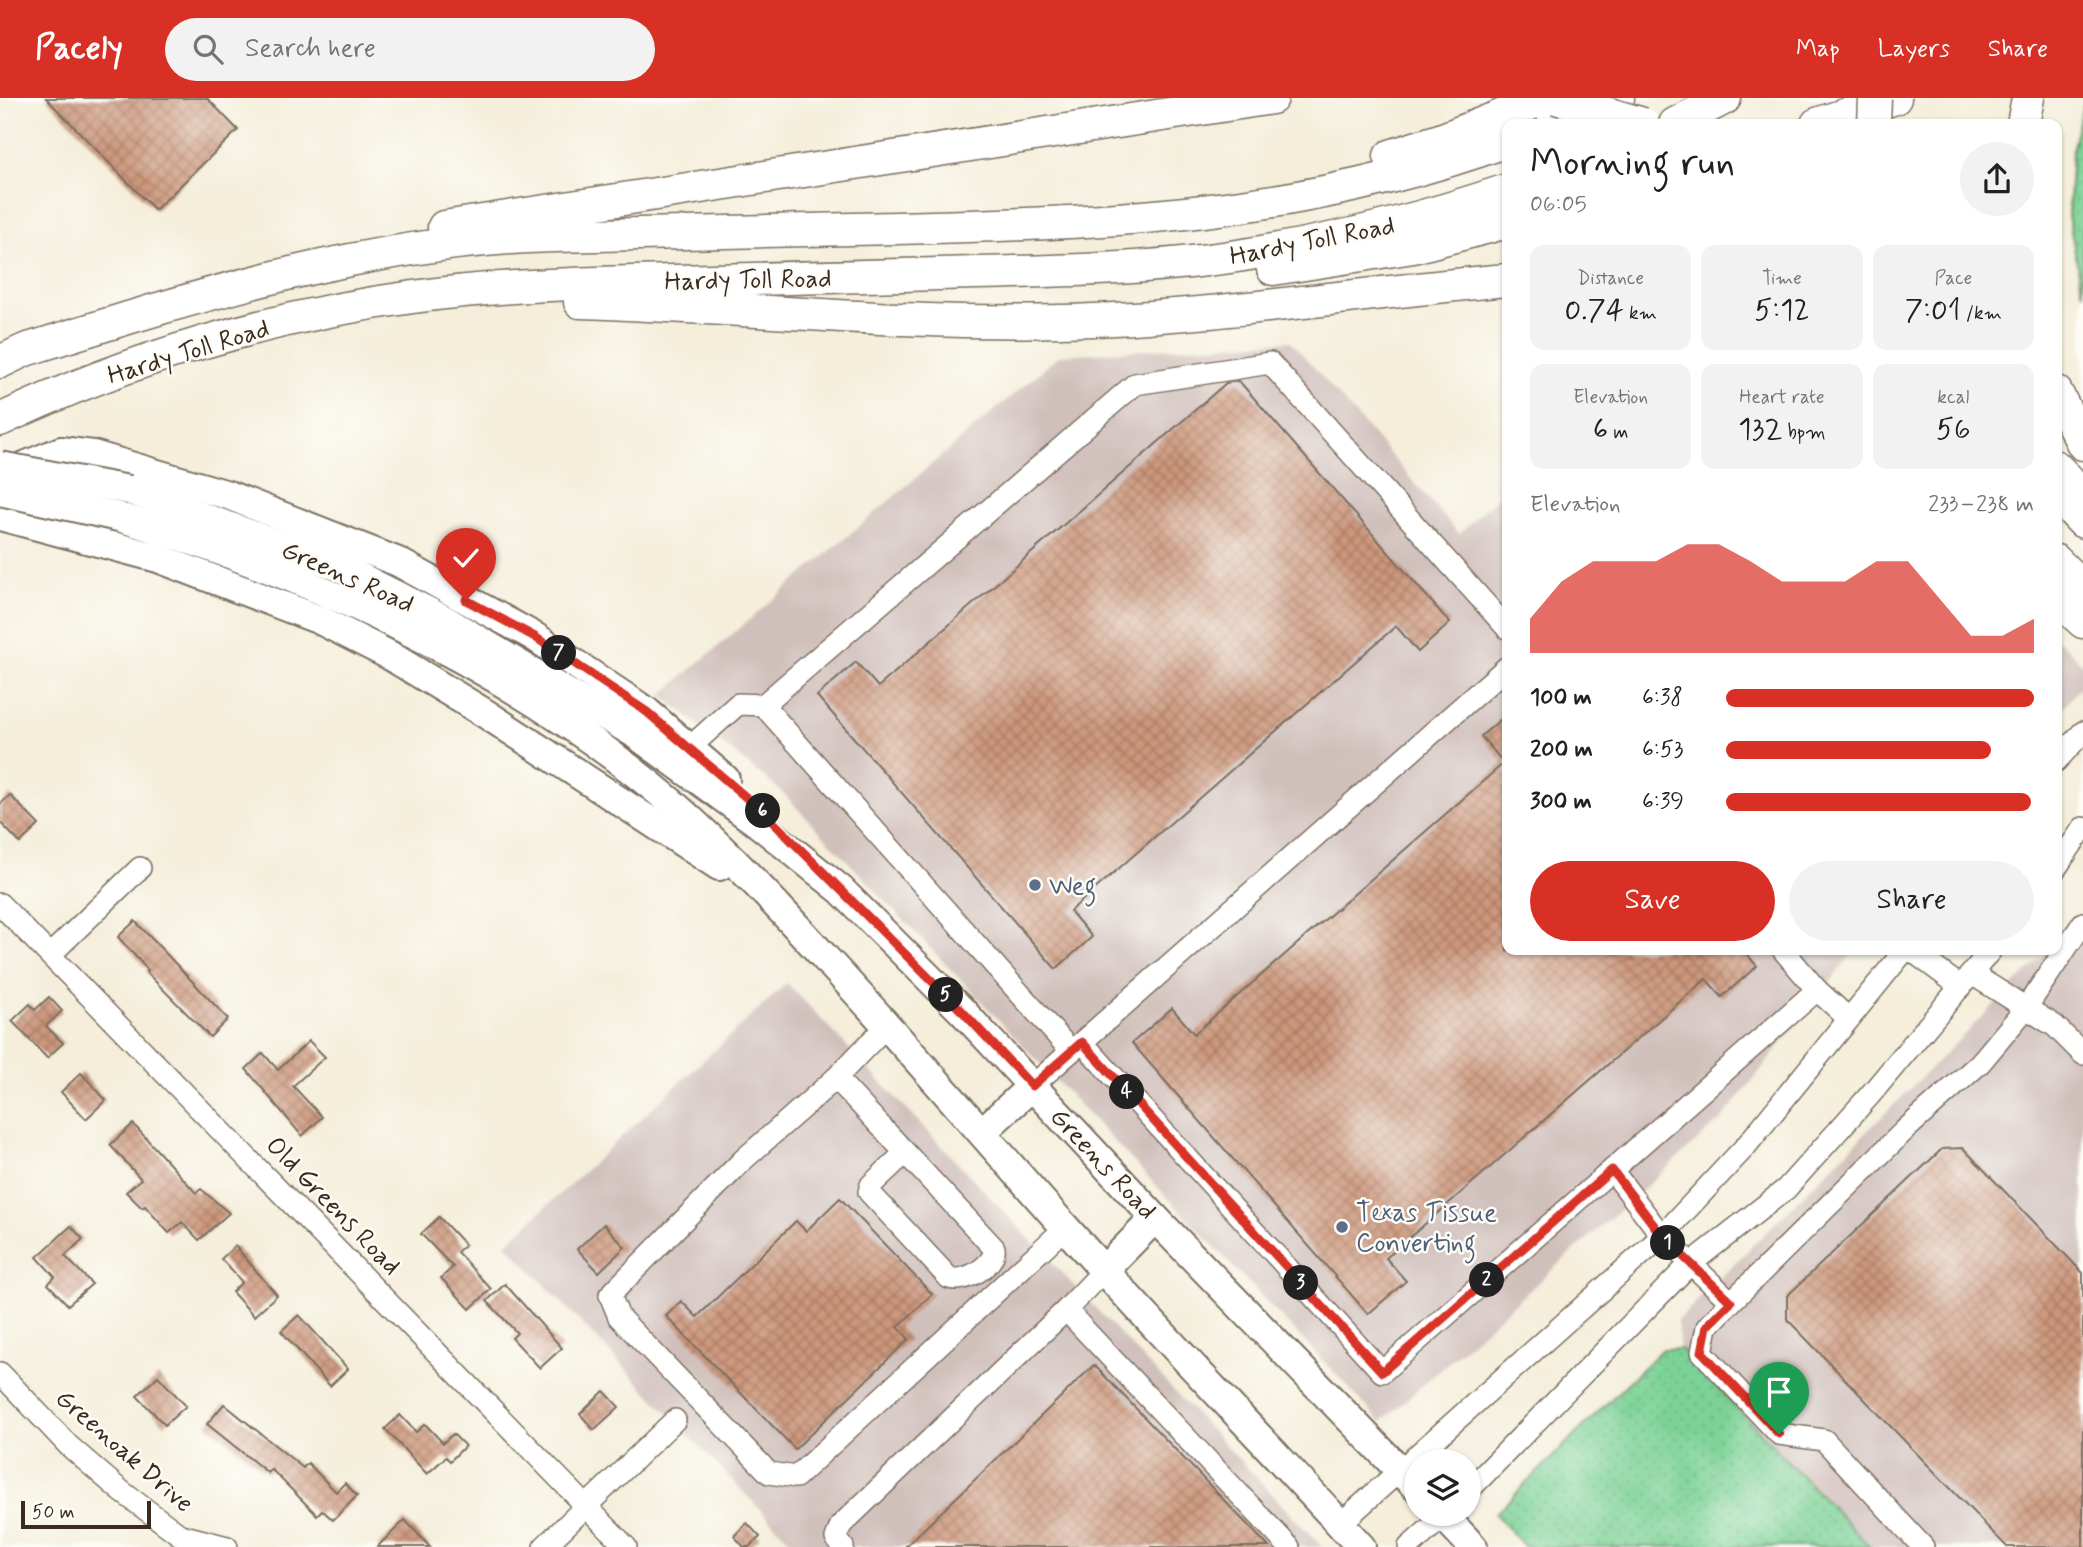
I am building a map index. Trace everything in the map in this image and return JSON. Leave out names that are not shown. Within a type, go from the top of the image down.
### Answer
[{"type":"highway","points":[[241,284],[325,252],[371,239],[1272,98]]},
{"type":"highway","points":[[1140,219],[1389,156],[1440,140],[1546,98]]},
{"type":"highway","points":[[1556,98],[1626,119]]},
{"type":"highway","points":[[1566,119],[1618,98]]},
{"type":"highway","points":[[1685,119],[1725,98]]},
{"type":"highway","points":[[1874,119],[1875,98]]},
{"type":"highway","points":[[1832,119],[1895,98]]},
{"type":"highway","points":[[2024,119],[2028,98]]},
{"type":"highway","name":"Hardy Toll Road","points":[[0,362],[24,350],[241,284],[400,252],[554,236],[1053,224],[1213,212],[1307,198],[1416,170],[1502,143]]},
{"type":"highway","name":"Hardy Toll Road","points":[[0,420],[83,384],[209,341],[328,312],[415,296],[580,283],[1108,269],[1235,256],[1290,247],[1409,220],[1502,192]]},
{"type":"highway","points":[[1108,269],[1185,274],[1299,267],[1413,247],[1502,223]]},
{"type":"highway","points":[[415,296],[995,321],[1111,319],[1297,303],[1502,281]]},
{"type":"highway","points":[[1297,303],[1502,302]]},
{"type":"highway","points":[[2062,404],[2083,444]]},
{"type":"highway","points":[[2062,473],[2083,495]]},
{"type":"highway","points":[[2062,500],[2083,522]]},
{"type":"highway","points":[[2062,567],[2083,588]]},
{"type":"highway","points":[[2062,603],[2083,622]]},
{"type":"main road","points":[[0,476],[61,451],[93,455],[228,495],[398,562],[535,637],[647,712],[763,812],[841,890]]},
{"type":"main road","points":[[72,534],[61,516],[74,467],[93,455]]},
{"type":"main road","name":"Greens Road","points":[[0,466],[129,490],[340,568],[445,620],[634,733],[759,824],[841,890],[963,1012],[1155,1219],[1404,1475]]},
{"type":"main road","name":"Greens Road","points":[[0,491],[119,517],[180,536],[329,593],[501,680],[670,801],[778,906],[887,1025],[1065,1228],[1360,1547]]},
{"type":"main road","points":[[0,516],[158,558],[296,611],[389,655],[621,799],[778,906]]},
{"type":"main road","points":[[982,1132],[1032,1086]]},
{"type":"main road","points":[[1104,1270],[1155,1219]]},
{"type":"main road","points":[[1455,1526],[1473,1547]]},
{"type":"street","points":[[689,748],[738,704],[763,705],[1135,384],[1270,363],[1502,622]]},
{"type":"street","points":[[1032,1086],[1502,671]]},
{"type":"street","points":[[763,705],[1076,1047],[1382,1372],[1817,990]]},
{"type":"street","points":[[2062,754],[2083,732]]},
{"type":"street","points":[[2062,859],[2083,828]]},
{"type":"street","points":[[51,954],[140,868]]},
{"type":"street","name":"Old Greens Road","points":[[0,904],[626,1547]]},
{"type":"street","points":[[2062,954],[2083,923]]},
{"type":"street","points":[[1787,955],[1817,990],[1849,1019]]},
{"type":"street","points":[[1439,1449],[1662,1236],[1746,1146],[1901,955]]},
{"type":"street","points":[[1920,955],[2026,1008],[2055,1026],[2083,1054]]},
{"type":"street","points":[[1481,1478],[1689,1265],[1786,1189],[1987,955]]},
{"type":"street","points":[[1923,1547],[1824,1440],[1779,1434],[1702,1352],[1707,1326],[1905,1130],[1980,1063],[2026,1008],[2062,955]]},
{"type":"street","points":[[887,1025],[836,1078],[743,1160],[610,1295],[620,1317],[769,1473],[796,1477],[1065,1228]]},
{"type":"street","points":[[836,1078],[994,1248],[992,1258],[969,1278],[957,1281],[949,1278],[869,1192],[871,1185],[905,1153]]},
{"type":"street","points":[[1612,1170],[1662,1236],[1689,1265],[1731,1302]]},
{"type":"street","points":[[843,1547],[836,1538],[841,1525],[1066,1310],[1104,1270]]},
{"type":"street","points":[[1066,1310],[1289,1547]]},
{"type":"street","name":"Greenoak Drive","points":[[0,1373],[69,1446],[121,1491],[180,1535],[227,1547]]},
{"type":"street","points":[[544,1547],[675,1420]]},
{"type":"street","points":[[1340,1524],[1404,1482]]},
{"type":"street","points":[[1409,1547],[1431,1526]]},
{"type":"shaded area","points":[[1291,341],[1459,534],[1502,493],[1502,955],[1851,955],[1722,1119],[1381,1422],[781,791],[661,695],[1060,355]]},
{"type":"shaded area","points":[[2062,644],[2083,664],[2083,684],[2062,708]]},
{"type":"shaded area","points":[[2083,916],[2083,1547],[1870,1547],[1680,1349],[1677,1321],[2044,955],[2062,955],[2062,937]]},
{"type":"shaded area","points":[[787,983],[1322,1547],[796,1547],[506,1244]]},
{"type":"green space","points":[[2083,105],[2083,294],[2068,216],[2072,151]]},
{"type":"green space","points":[[1662,1349],[1680,1349],[1870,1547],[1525,1547],[1495,1514]]},
{"type":"building","points":[[46,98],[207,98],[238,130],[155,210]]},
{"type":"building","points":[[1239,381],[1450,623],[1418,652],[1396,626],[1070,911],[1092,937],[1056,969],[817,696],[856,662],[878,687],[1226,383]]},
{"type":"building","points":[[1502,718],[1502,761],[1481,736]]},
{"type":"building","points":[[1502,765],[1502,955],[1747,955],[1757,966],[1722,997],[1706,979],[1386,1258],[1406,1281],[1368,1314],[1132,1043],[1172,1008],[1194,1034]]},
{"type":"building","points":[[10,795],[39,825],[20,843],[0,822],[0,804]]},
{"type":"building","points":[[135,921],[228,1019],[210,1037],[146,972],[148,970],[118,937]]},
{"type":"building","points":[[49,997],[62,1011],[46,1026],[63,1043],[47,1058],[12,1021],[30,1004],[35,1010]]},
{"type":"building","points":[[309,1041],[325,1057],[293,1086],[322,1117],[302,1136],[246,1069],[263,1053],[278,1070]]},
{"type":"building","points":[[81,1073],[106,1100],[86,1119],[61,1092]]},
{"type":"building","points":[[133,1124],[196,1193],[201,1189],[229,1213],[199,1240],[182,1222],[169,1233],[145,1206],[142,1208],[126,1192],[141,1179],[110,1145]]},
{"type":"building","points":[[1963,1148],[2083,1273],[2083,1547],[2007,1547],[1787,1319],[1787,1296],[1942,1149]]},
{"type":"building","points":[[840,1198],[932,1294],[898,1327],[909,1339],[795,1449],[666,1316],[681,1301],[697,1317],[796,1221],[806,1231]]},
{"type":"building","points":[[439,1217],[465,1245],[457,1252],[491,1289],[470,1309],[441,1278],[453,1267],[421,1234]]},
{"type":"building","points":[[604,1224],[625,1247],[599,1272],[577,1249]]},
{"type":"building","points":[[71,1226],[83,1239],[65,1256],[92,1284],[68,1305],[48,1284],[55,1277],[37,1257]]},
{"type":"building","points":[[235,1246],[277,1295],[254,1316],[232,1292],[242,1282],[221,1259]]},
{"type":"building","points":[[505,1284],[562,1348],[540,1368],[512,1338],[517,1333],[487,1301]]},
{"type":"building","points":[[299,1315],[348,1369],[330,1386],[281,1331]]},
{"type":"building","points":[[1094,1365],[1269,1547],[905,1547]]},
{"type":"building","points":[[158,1376],[186,1406],[165,1425],[137,1396]]},
{"type":"building","points":[[604,1391],[619,1407],[594,1430],[580,1414]]},
{"type":"building","points":[[224,1404],[303,1468],[308,1463],[336,1492],[345,1483],[357,1496],[333,1520],[322,1510],[317,1515],[271,1469],[268,1473],[207,1424]]},
{"type":"building","points":[[400,1415],[416,1432],[425,1424],[443,1443],[453,1434],[465,1446],[450,1461],[446,1457],[427,1474],[385,1429]]},
{"type":"building","points":[[405,1520],[430,1547],[377,1547]]},
{"type":"building","points":[[747,1523],[760,1537],[749,1547],[744,1547],[734,1536]]},
{"type":"place","name":"Weg","points":[[1035,885]]},
{"type":"place","name":"Texas Tissue Converting","points":[[1342,1227]]},
{"type":"route","points":[[466,600],[535,637],[647,712],[763,812],[963,1012],[1032,1086],[1082,1042],[1382,1372],[1612,1170],[1662,1236],[1689,1265],[1731,1302],[1707,1326],[1702,1352],[1779,1434]]}]
